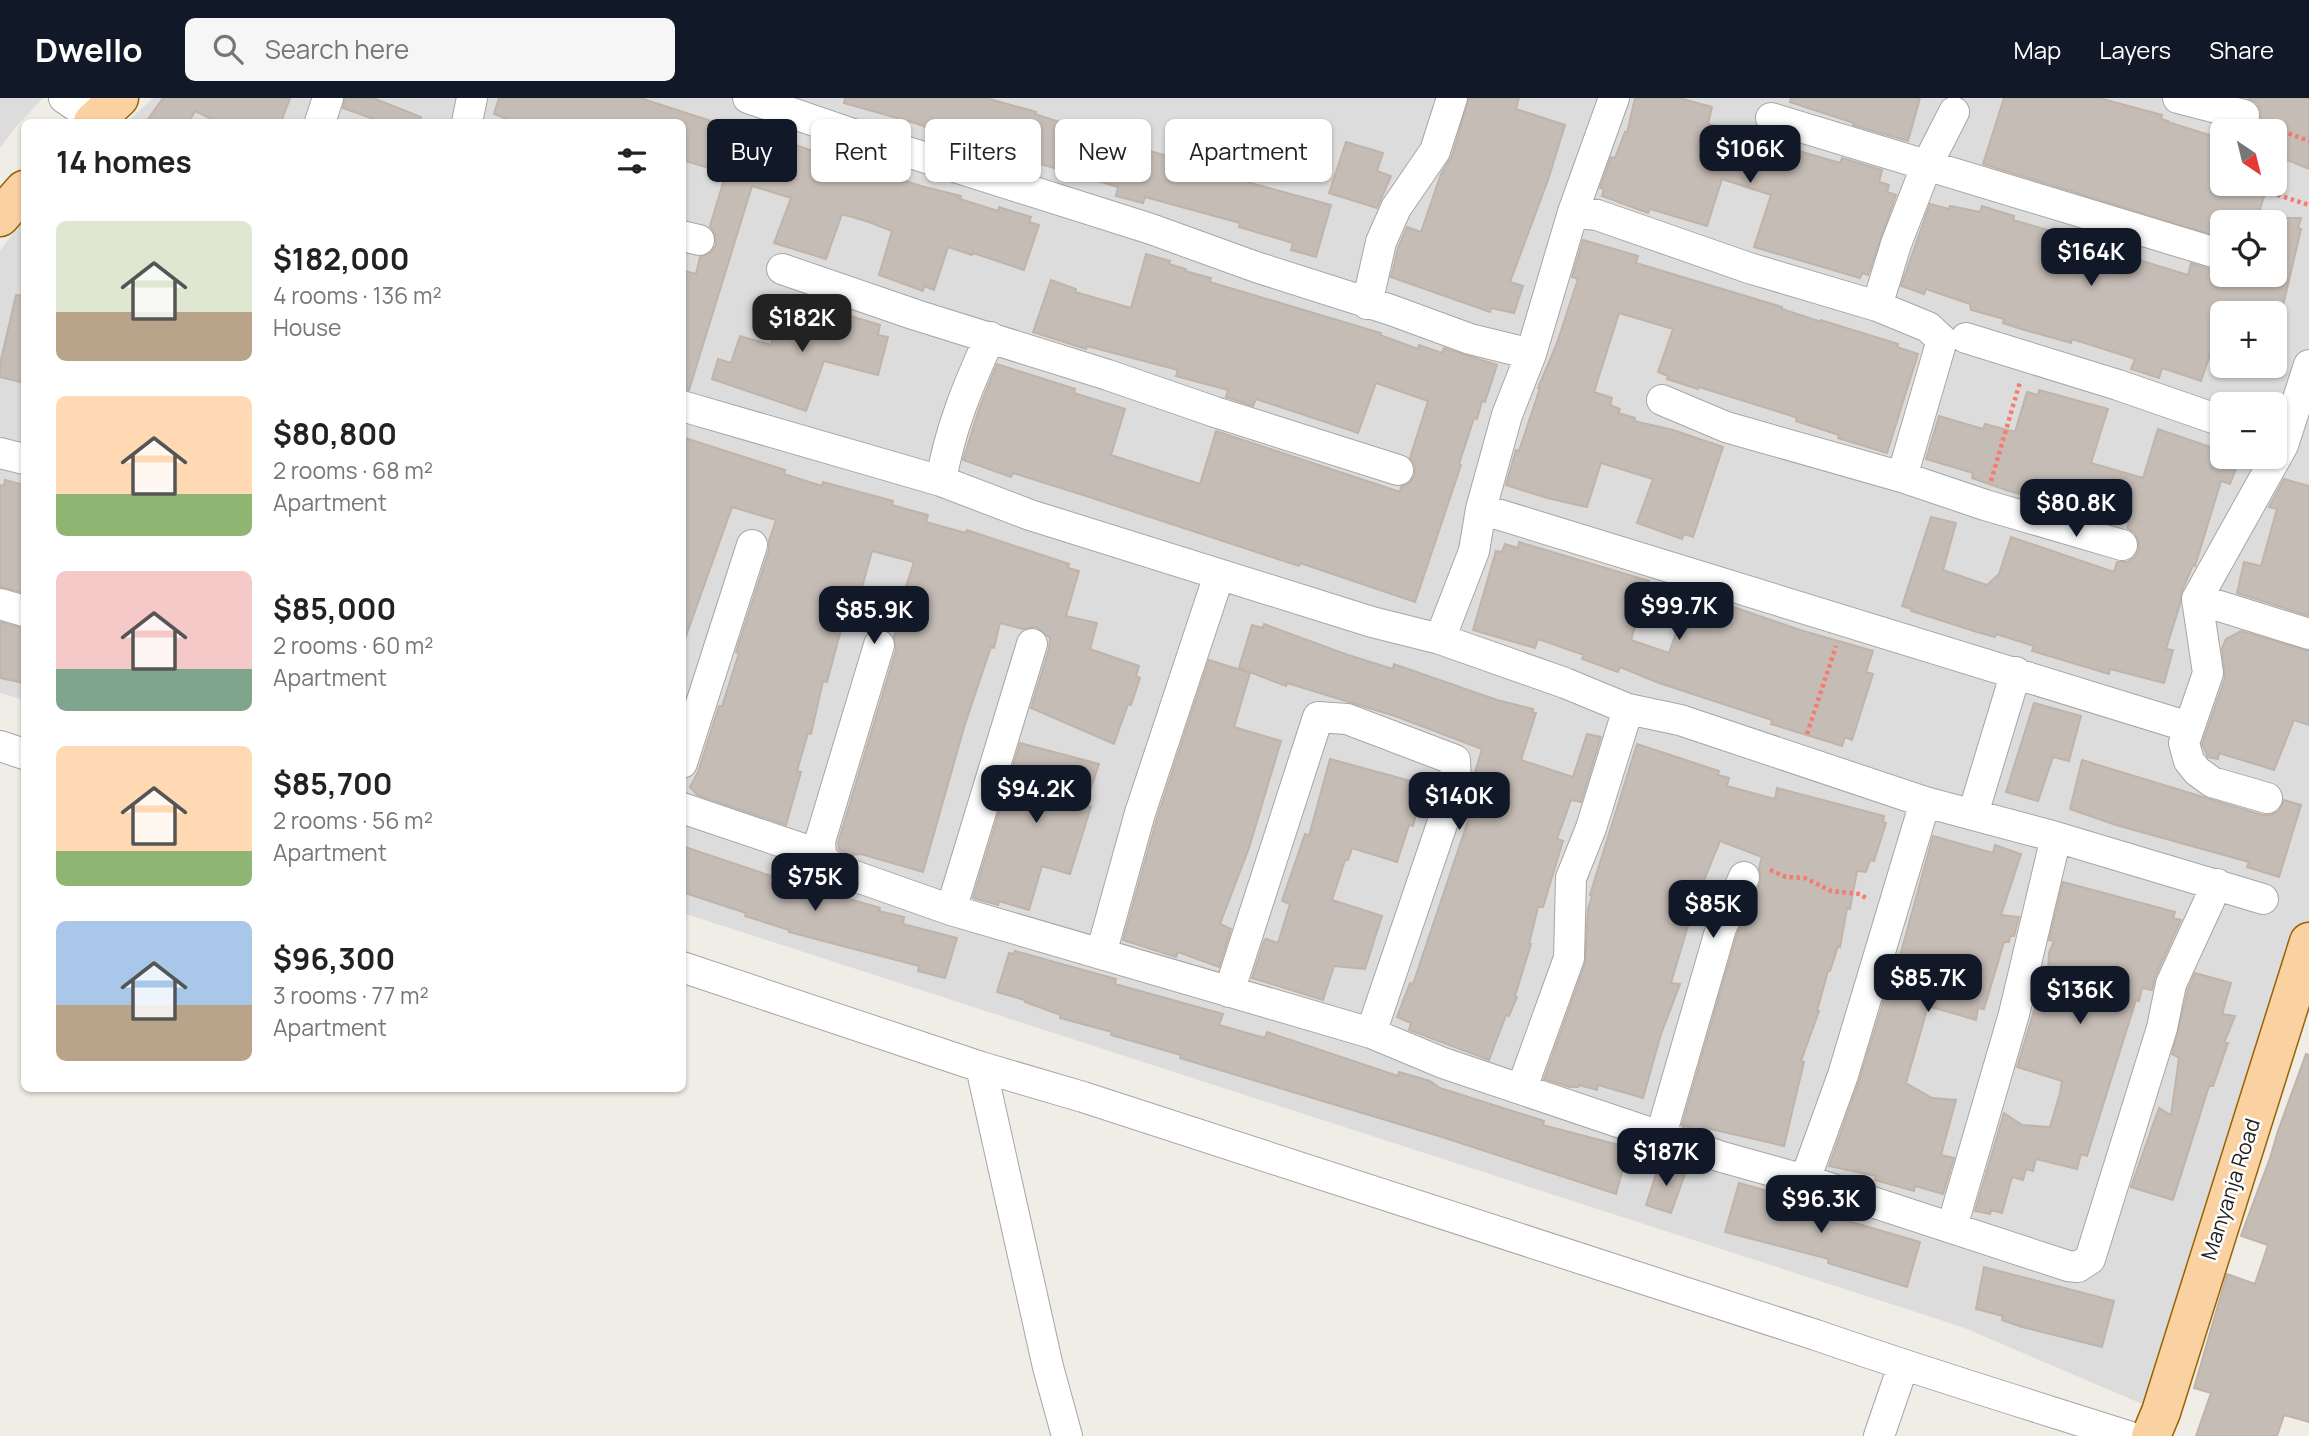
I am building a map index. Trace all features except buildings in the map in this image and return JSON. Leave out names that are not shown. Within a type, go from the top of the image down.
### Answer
[{"type":"main road","points":[[0,216],[21,193]]},
{"type":"main road","name":"Manyanja Road","points":[[2151,1436],[2305,967]]},
{"type":"street","points":[[64,98],[102,116]]},
{"type":"street","points":[[321,119],[328,98]]},
{"type":"street","points":[[468,119],[472,98]]},
{"type":"street","points":[[748,98],[876,142],[1139,225],[1470,339],[1531,354]]},
{"type":"street","points":[[1367,304],[1381,242],[1396,208],[1435,150],[1452,98]]},
{"type":"street","points":[[1440,639],[1474,551],[1481,509],[1507,415],[1531,354],[1573,212],[1615,98]]},
{"type":"street","points":[[2178,98],[2244,116]]},
{"type":"street","points":[[1877,306],[1896,244],[1926,167],[1955,112]]},
{"type":"street","points":[[1771,118],[2210,251]]},
{"type":"street","points":[[1573,212],[1597,215],[1749,268],[1877,306],[1928,327],[1942,340],[1902,477]]},
{"type":"street","points":[[782,269],[916,315],[1398,470]]},
{"type":"street","points":[[941,481],[960,404],[990,337]]},
{"type":"street","points":[[1966,338],[2118,385],[2210,418]]},
{"type":"street","points":[[2267,798],[2212,782],[2189,761],[2184,743],[2208,673],[2197,599],[2289,447],[2309,365]]},
{"type":"street","points":[[1662,400],[1726,427],[1902,477],[1984,505],[2122,545]]},
{"type":"street","points":[[686,407],[941,481],[1030,515],[1219,575],[1372,622],[1440,639],[1565,683],[1628,709],[1680,720],[1925,802],[2056,837],[2263,899]]},
{"type":"street","points":[[0,453],[21,458]]},
{"type":"street","points":[[1481,509],[2189,727]]},
{"type":"street","points":[[686,751],[752,545]]},
{"type":"street","points":[[1101,954],[1140,813],[1219,575]]},
{"type":"street","points":[[2197,599],[2309,634]]},
{"type":"street","points":[[0,604],[21,610]]},
{"type":"street","points":[[951,910],[1031,644]]},
{"type":"street","points":[[821,855],[821,834],[879,645]]},
{"type":"street","points":[[1973,814],[2016,672]]},
{"type":"street","points":[[1522,1088],[1569,958],[1571,878],[1591,828],[1628,709]]},
{"type":"street","points":[[1229,992],[1318,717],[1347,719],[1455,761],[1456,783],[1371,1033]]},
{"type":"street","points":[[0,746],[21,753]]},
{"type":"street","points":[[1805,1180],[1843,1074],[1925,802]]},
{"type":"street","points":[[686,809],[821,855],[827,863],[846,873],[951,910],[1371,1033],[1443,1063],[1722,1157],[1805,1180],[2078,1268],[2090,1259],[2162,1028],[2171,984],[2217,884]]},
{"type":"street","points":[[1952,1227],[2017,1003],[2056,837]]},
{"type":"street","points":[[1661,1135],[1721,928],[1744,877]]},
{"type":"street","points":[[686,968],[1903,1366],[1944,1376],[2128,1436]]},
{"type":"street","points":[[981,1066],[1048,1367],[1067,1436]]},
{"type":"street","points":[[1880,1436],[1903,1366]]},
{"type":"path","points":[[2244,116],[2309,141]]},
{"type":"path","points":[[2281,196],[2309,205]]},
{"type":"path","points":[[1984,505],[2027,358]]},
{"type":"path","points":[[1799,759],[1845,619]]},
{"type":"path","points":[[1744,877],[1753,866],[1760,866],[1786,877],[1805,878],[1831,891],[1860,894],[1891,915]]},
{"type":"shaded area","points":[[0,98],[43,98],[21,119],[0,148]]},
{"type":"shaded area","points":[[153,98],[2309,98],[2309,926],[2161,1412],[1962,1327],[686,914],[686,119],[130,119]]},
{"type":"shaded area","points":[[21,222],[21,699],[0,693],[0,251]]}]
